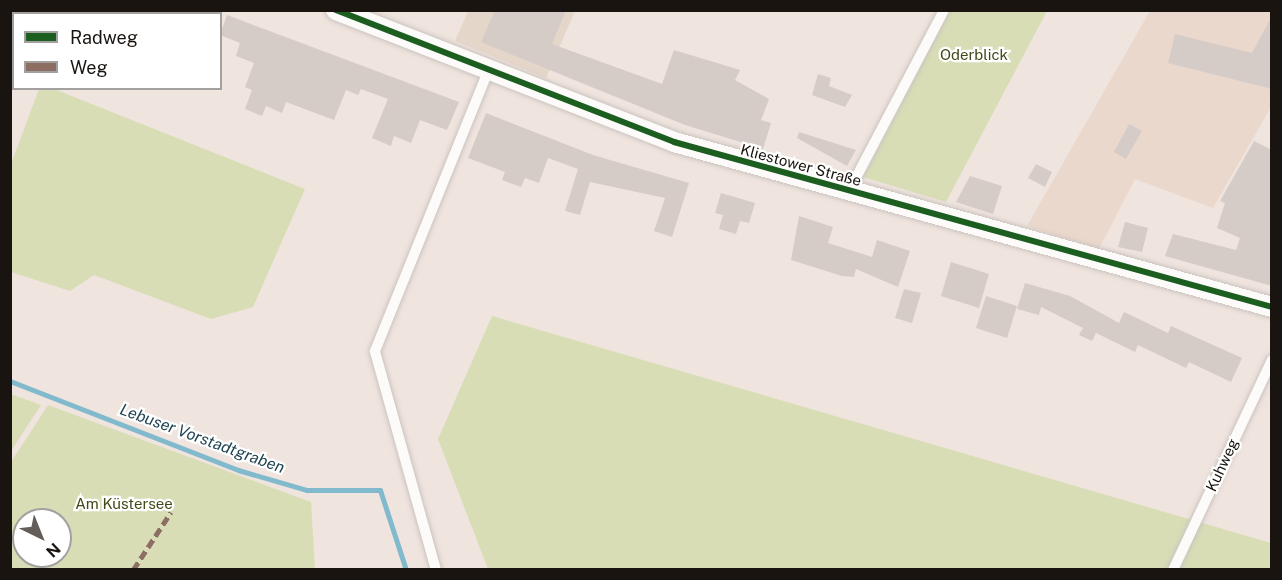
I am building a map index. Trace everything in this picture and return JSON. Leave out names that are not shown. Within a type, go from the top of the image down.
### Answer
[{"type":"street","name":"Kliestower Straße","points":[[336,10],[674,142],[1272,307]]},
{"type":"lane","points":[[849,191],[944,10]]},
{"type":"lane","points":[[436,570],[375,351],[488,71]]},
{"type":"lane","name":"Kuhweg","points":[[1173,570],[1272,360]]},
{"type":"shaded area","points":[[468,11],[575,11],[546,78],[455,41]]},
{"type":"shaded area","points":[[1150,11],[1271,11],[1271,107],[1213,208],[1135,179],[1099,249],[1027,226]]},
{"type":"green space","name":"Oderblick","points":[[950,11],[1047,11],[946,202],[863,177]]},
{"type":"green space","points":[[39,90],[57,90],[305,189],[253,307],[211,319],[94,275],[70,291],[11,272],[11,164]]},
{"type":"green space","points":[[492,316],[1271,543],[1271,569],[488,569],[438,439]]},
{"type":"green space","points":[[10,394],[41,405],[11,451]]},
{"type":"green space","name":"Am Küstersee","points":[[48,405],[311,502],[315,569],[11,569],[11,462]]},
{"type":"building","points":[[495,10],[566,10],[552,44],[662,84],[674,50],[740,70],[735,80],[769,99],[761,120],[771,123],[763,149],[685,125],[481,42]]},
{"type":"building","points":[[227,15],[459,102],[447,130],[420,120],[411,143],[394,136],[391,146],[372,138],[388,99],[361,89],[358,95],[346,90],[334,120],[286,102],[282,113],[266,106],[262,116],[245,109],[252,90],[245,87],[254,63],[236,56],[240,43],[222,36]]},
{"type":"building","points":[[1272,16],[1272,89],[1168,63],[1175,34],[1252,53]]},
{"type":"building","points":[[818,74],[831,78],[829,86],[852,95],[845,107],[812,95]]},
{"type":"building","points":[[486,113],[593,155],[689,183],[672,237],[654,231],[665,198],[590,182],[580,215],[565,211],[578,169],[548,158],[539,183],[525,178],[521,187],[502,180],[505,172],[468,158]]},
{"type":"building","points":[[1129,124],[1142,131],[1126,159],[1114,152]]},
{"type":"building","points":[[799,132],[856,150],[847,166],[797,138]]},
{"type":"building","points":[[1254,141],[1272,150],[1272,286],[1165,256],[1173,234],[1236,250],[1240,238],[1217,228],[1225,203],[1220,201]]},
{"type":"building","points":[[1036,164],[1052,172],[1045,187],[1028,178]]},
{"type":"building","points":[[970,176],[1002,186],[993,214],[956,202]]},
{"type":"building","points":[[721,193],[755,203],[749,223],[740,221],[736,234],[719,229],[723,215],[715,213]]},
{"type":"building","points":[[799,216],[833,227],[828,243],[872,257],[877,240],[910,251],[898,287],[856,269],[854,277],[842,276],[791,260]]},
{"type":"building","points":[[1125,222],[1148,228],[1142,252],[1118,247]]},
{"type":"building","points":[[951,262],[989,274],[979,308],[941,296]]},
{"type":"building","points":[[1025,283],[1070,296],[1119,323],[1124,312],[1168,333],[1171,326],[1242,358],[1231,382],[1189,362],[1186,368],[1138,345],[1135,352],[1096,333],[1092,341],[1079,335],[1083,328],[1041,307],[1039,315],[1017,309]]},
{"type":"building","points":[[904,289],[921,293],[912,323],[895,318]]},
{"type":"building","points":[[986,296],[1017,306],[1007,338],[976,328]]},
{"type":"waterway","name":"Lebuser Vorstadtgraben","points":[[10,381],[238,470],[307,490],[380,490],[406,570]]},
{"type":"marked path","points":[[133,570],[171,512]]},
{"type":"cycle path","points":[[336,10],[674,142],[1272,307]]}]
